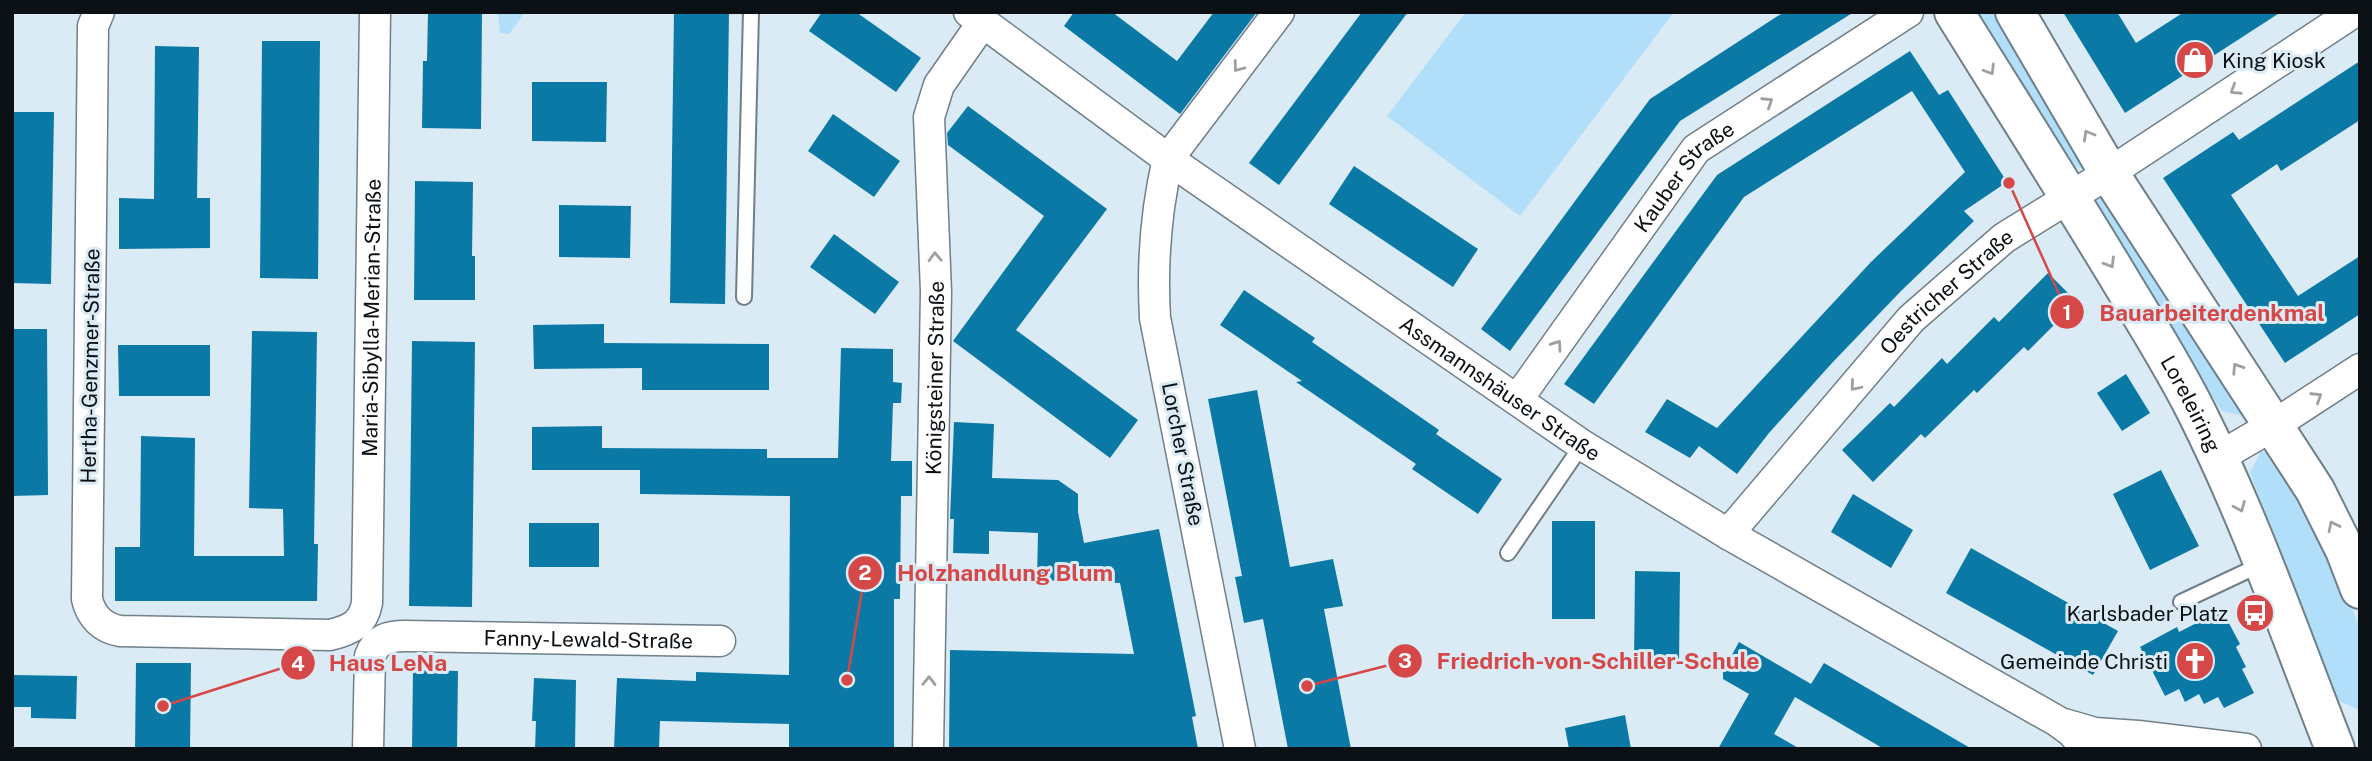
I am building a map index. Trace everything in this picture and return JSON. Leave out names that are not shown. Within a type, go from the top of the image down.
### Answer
[{"type":"main road","name":"Loreleiring","points":[[1954,12],[2174,368],[2219,457],[2264,563],[2335,749]]},
{"type":"main road","points":[[2015,12],[2109,173],[2315,490],[2345,550],[2360,589]]},
{"type":"street","name":"Hertha-Genzmer-Straße","points":[[99,12],[93,26],[87,599],[94,616],[110,629],[192,633],[368,634]]},
{"type":"street","name":"Maria-Sibylla-Merian-Straße","points":[[368,749],[370,660],[365,614],[369,542],[375,12]]},
{"type":"street","points":[[1168,159],[1279,12]]},
{"type":"street","name":"Kauber Straße","points":[[1517,400],[1696,149],[1908,12]]},
{"type":"street","name":"Oestricher Straße","points":[[1728,534],[1911,319],[2004,238],[2109,173],[2352,13]]},
{"type":"street","name":"Assmannshäuser Straße","points":[[976,17],[1168,159],[1582,445],[1728,534],[2057,721],[2072,732],[2087,749]]},
{"type":"street","name":"Königsteiner Straße","points":[[928,749],[936,292],[929,117],[939,85],[976,17]]},
{"type":"street","name":"Lorcher Straße","points":[[1168,159],[1154,250],[1155,318],[1240,749]]},
{"type":"street","points":[[2219,457],[2360,369]]},
{"type":"street","name":"Fanny-Lewald-Straße","points":[[368,634],[386,638],[405,636],[720,641]]},
{"type":"street","name":"Assmannshäuser Straße","points":[[2057,721],[2095,733],[2235,747]]},
{"type":"street","points":[[2175,749],[2235,747]]},
{"type":"lane","points":[[744,297],[751,12]]},
{"type":"lane","points":[[1508,553],[1582,445]]},
{"type":"lane","points":[[2181,602],[2264,563]]},
{"type":"shaded area","points":[[498,12],[525,12],[509,34],[500,33]]},
{"type":"shaded area","points":[[1466,12],[1674,12],[1520,216],[1387,116]]},
{"type":"shaded area","points":[[1969,12],[1999,12],[2089,154],[2084,169],[2065,164]]},
{"type":"shaded area","points":[[2094,188],[2112,190],[2248,398],[2244,416],[2222,411],[2091,207]]},
{"type":"shaded area","points":[[2261,451],[2286,459],[2323,535],[2359,626],[2360,708],[2337,700],[2250,473]]},
{"type":"building","points":[[428,12],[482,12],[481,129],[422,128],[423,61],[427,61]]},
{"type":"building","points":[[674,12],[729,12],[725,304],[670,303]]},
{"type":"building","points":[[822,12],[856,12],[921,58],[896,92],[809,31]]},
{"type":"building","points":[[1074,12],[1112,12],[1177,61],[1214,12],[1257,12],[1180,114],[1064,26]]},
{"type":"building","points":[[1362,12],[1408,12],[1279,185],[1249,163]]},
{"type":"building","points":[[1784,12],[1854,12],[1680,121],[1510,351],[1481,329],[1650,99]]},
{"type":"building","points":[[2063,12],[2117,12],[2136,43],[2184,12],[2281,12],[2125,113]]},
{"type":"building","points":[[262,41],[320,41],[318,279],[260,278]]},
{"type":"building","points":[[155,46],[199,47],[197,198],[210,198],[210,248],[119,249],[119,198],[154,199]]},
{"type":"building","points":[[1910,51],[1939,95],[1948,90],[2007,182],[1964,211],[1974,221],[1901,291],[1832,363],[1769,433],[1737,474],[1699,446],[1690,458],[1645,432],[1667,399],[1717,428],[1871,262],[1965,172],[1912,91],[1744,197],[1594,404],[1564,384],[1717,175]]},
{"type":"building","points":[[2360,61],[2360,120],[2281,171],[2277,164],[2231,195],[2298,296],[2360,256],[2360,314],[2285,363],[2163,178],[2233,132],[2239,140]]},
{"type":"building","points":[[532,82],[607,82],[606,142],[532,141]]},
{"type":"building","points":[[968,106],[1107,209],[1016,330],[1138,420],[1110,458],[953,341],[1044,216],[948,145],[947,133]]},
{"type":"building","points":[[12,112],[54,112],[51,284],[12,283]]},
{"type":"building","points":[[833,114],[900,161],[874,197],[808,151]]},
{"type":"building","points":[[1354,166],[1478,249],[1453,287],[1329,204]]},
{"type":"building","points":[[415,181],[473,182],[472,256],[475,256],[475,300],[414,300]]},
{"type":"building","points":[[559,205],[631,206],[630,258],[559,257]]},
{"type":"building","points":[[834,234],[899,282],[875,314],[810,267]]},
{"type":"building","points":[[2048,273],[2077,302],[2028,351],[2024,347],[1977,393],[1974,390],[1925,438],[1921,434],[1873,482],[1842,450],[1890,403],[1894,407],[1942,358],[1947,364],[1994,317],[1999,322]]},
{"type":"building","points":[[1244,290],[1315,338],[1312,342],[1439,430],[1436,434],[1502,479],[1478,514],[1412,469],[1416,464],[1296,382],[1302,381],[1220,325]]},
{"type":"building","points":[[604,324],[604,343],[769,344],[769,390],[642,390],[642,368],[534,369],[533,325]]},
{"type":"building","points":[[12,329],[47,329],[48,495],[12,496]]},
{"type":"building","points":[[252,331],[317,332],[314,544],[318,544],[317,601],[115,601],[115,547],[140,547],[141,436],[195,438],[194,556],[284,556],[283,509],[249,508]]},
{"type":"building","points":[[412,341],[475,342],[472,607],[409,606]]},
{"type":"building","points":[[118,345],[210,345],[210,396],[119,396]]},
{"type":"building","points":[[841,348],[893,349],[893,382],[902,383],[901,403],[893,403],[891,461],[912,461],[912,496],[901,496],[900,599],[894,599],[894,749],[789,749],[789,724],[660,721],[659,749],[614,749],[617,678],[696,681],[696,672],[789,675],[790,496],[640,494],[640,470],[532,470],[532,427],[602,426],[602,448],[767,449],[767,458],[838,458]]},
{"type":"building","points":[[2126,374],[2150,413],[2122,431],[2097,393]]},
{"type":"building","points":[[1257,390],[1290,567],[1333,559],[1343,606],[1324,609],[1351,749],[1288,749],[1263,619],[1244,623],[1235,577],[1242,576],[1208,399]]},
{"type":"building","points":[[954,422],[994,424],[992,478],[1058,480],[1078,494],[1078,512],[1084,543],[1159,529],[1196,716],[1192,717],[1198,749],[949,749],[950,650],[1134,654],[1120,583],[1037,580],[1038,533],[989,531],[989,554],[953,553],[954,519],[950,519]]},
{"type":"building","points":[[2161,470],[2199,546],[2150,570],[2113,494]]},
{"type":"building","points":[[1853,494],[1913,530],[1891,568],[1831,532]]},
{"type":"building","points":[[1552,521],[1595,521],[1595,619],[1552,619]]},
{"type":"building","points":[[529,523],[599,523],[599,567],[529,567]]},
{"type":"building","points":[[1971,548],[2118,631],[2093,675],[1946,593]]},
{"type":"building","points":[[1635,571],[1680,572],[1679,665],[1634,664]]},
{"type":"building","name":"Gemeinde Christi","points":[[2222,610],[2240,644],[2236,647],[2246,667],[2242,669],[2254,693],[2224,708],[2218,697],[2204,704],[2199,694],[2185,702],[2179,689],[2165,696],[2140,647],[2177,627],[2179,632]]},
{"type":"building","points":[[1739,642],[1811,684],[1824,663],[1972,749],[1884,749],[1795,697],[1774,734],[1800,749],[1718,749],[1749,694],[1723,679],[1723,671]]},
{"type":"building","points":[[136,663],[191,663],[190,749],[135,749]]},
{"type":"building","points":[[413,670],[458,671],[457,749],[412,749]]},
{"type":"building","points":[[12,675],[77,676],[76,719],[31,718],[31,707],[12,707]]},
{"type":"building","points":[[534,678],[576,680],[575,749],[535,749],[536,721],[532,721]]},
{"type":"building","points":[[1625,715],[1631,749],[1569,749],[1565,728]]},
{"type":"place","name":"King Kiosk","points":[[2195,60]]},
{"type":"place","name":"Bauarbeiterdenkmal","points":[[2009,183]]},
{"type":"place","name":"Karlsbader Platz","points":[[2255,613]]},
{"type":"place","name":"Gemeinde Christi","points":[[2195,661]]},
{"type":"place","name":"Holzhandlung Blum","points":[[847,680]]},
{"type":"place","name":"Friedrich-von-Schiller-Schule","points":[[1307,686]]},
{"type":"place","name":"Haus LeNa","points":[[163,706]]}]
